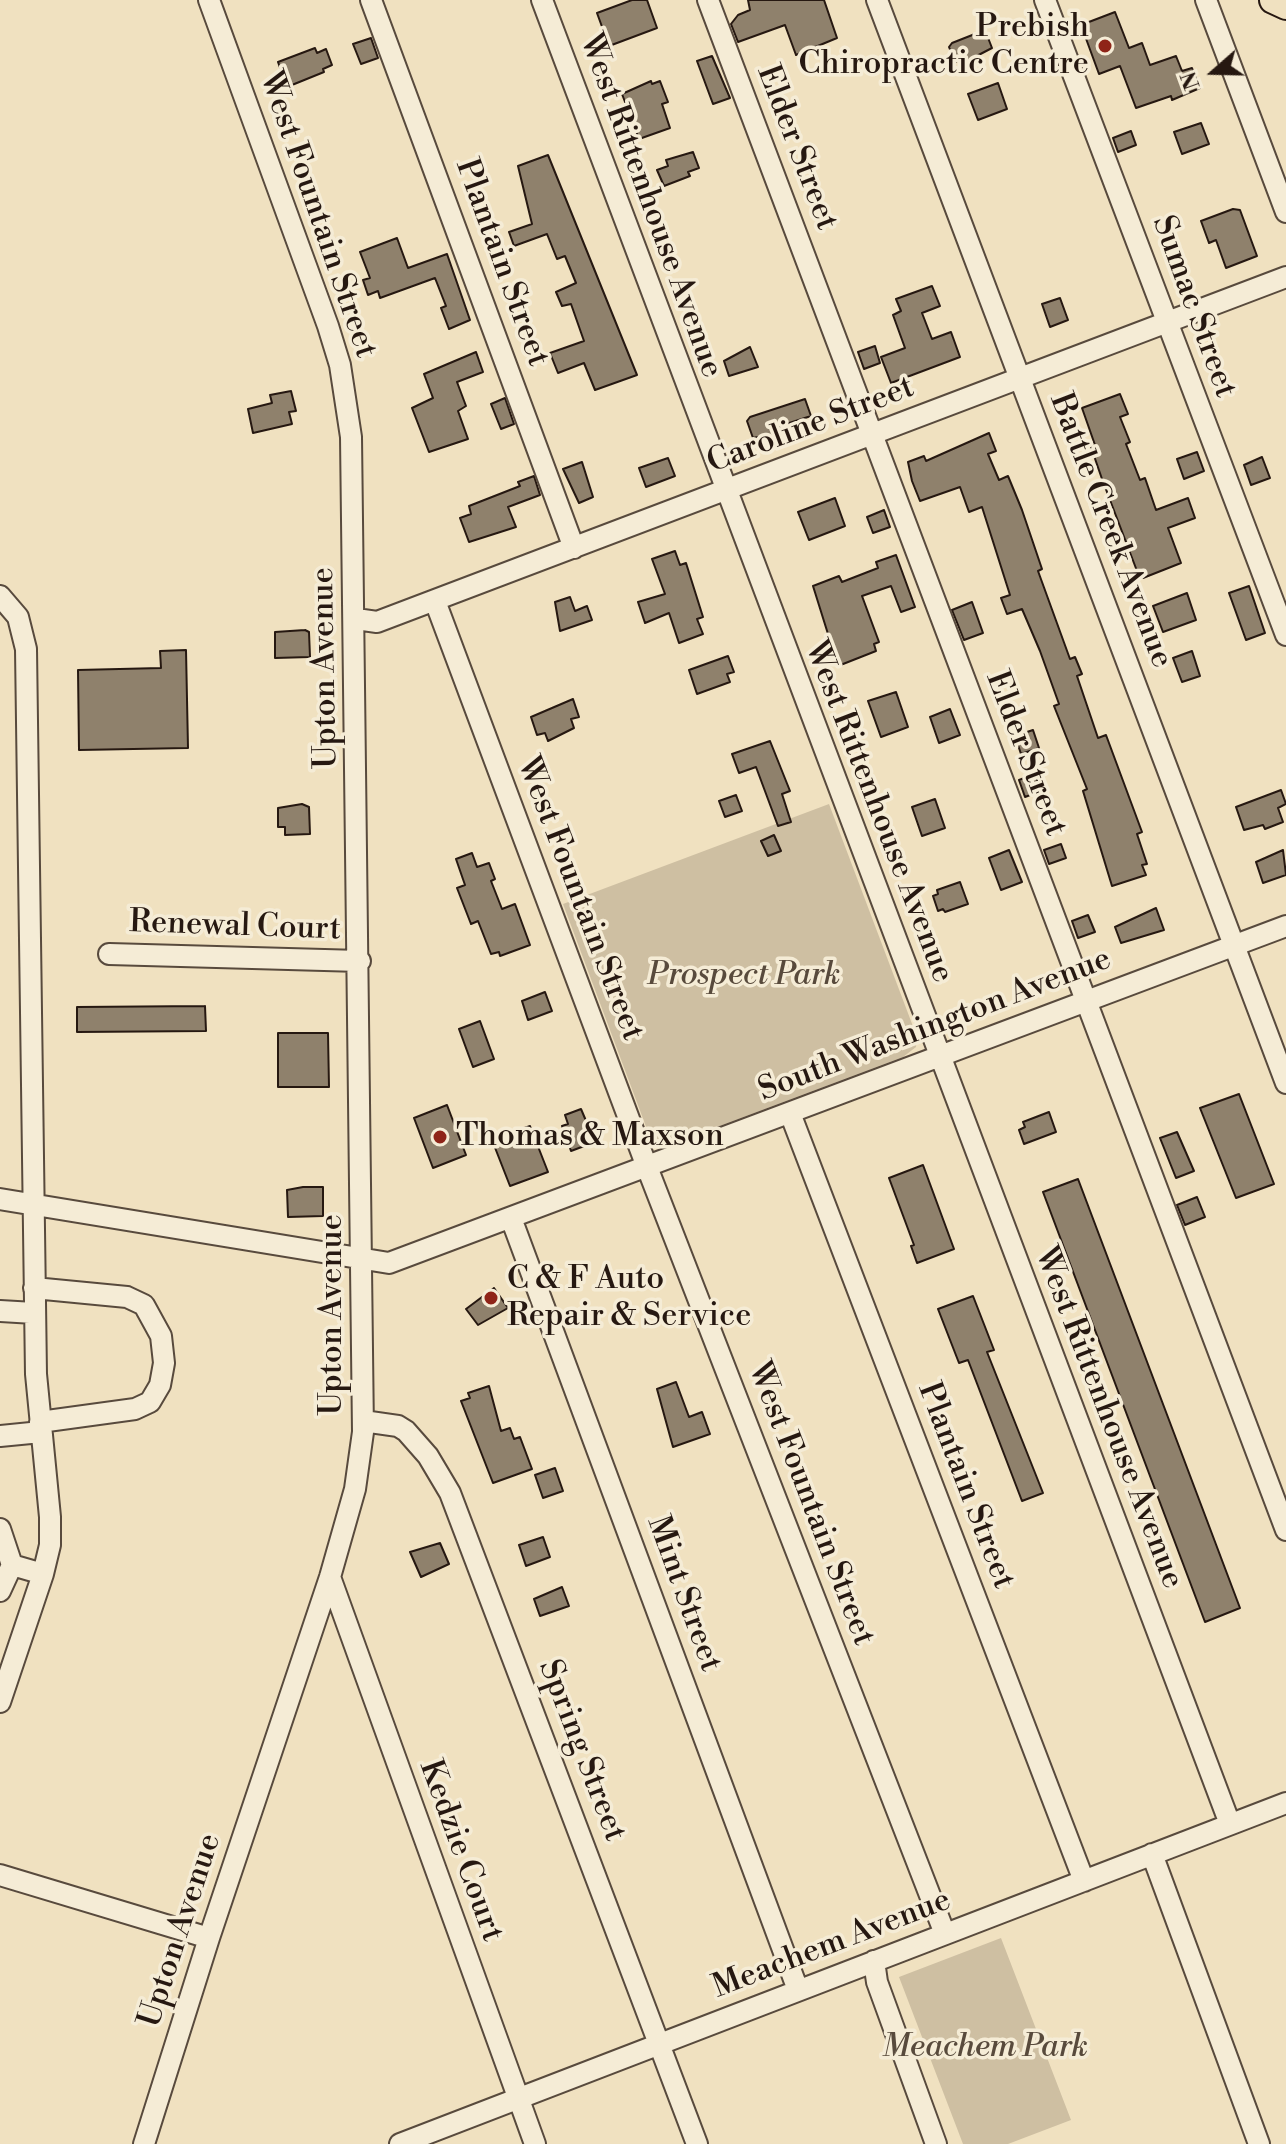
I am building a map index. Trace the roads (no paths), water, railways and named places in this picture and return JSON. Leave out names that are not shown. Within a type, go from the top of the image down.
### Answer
[{"type":"main road","points":[[1273,0],[1286,6]]},
{"type":"street","name":"West Fountain Street","points":[[209,0],[328,326],[345,391],[353,453]]},
{"type":"street","name":"Plantain Street","points":[[371,0],[574,548]]},
{"type":"street","name":"West Rittenhouse Avenue","points":[[542,0],[724,491],[1230,1824]]},
{"type":"street","name":"Elder Street","points":[[708,0],[1286,1530]]},
{"type":"street","name":"Battle Creek Avenue","points":[[877,0],[1286,1083]]},
{"type":"street","name":"Sumac Street","points":[[1045,0],[1286,635]]},
{"type":"street","points":[[1206,0],[1286,212]]},
{"type":"street","name":"Caroline Street","points":[[356,619],[377,622],[435,601],[1286,277]]},
{"type":"street","name":"Upton Avenue","points":[[144,2144],[209,1938],[330,1577],[355,1489],[363,1421],[363,1259],[353,453]]},
{"type":"street","points":[[0,596],[18,617],[26,649],[34,1313],[40,1427],[50,1517],[50,1545],[43,1574],[0,1702]]},
{"type":"street","name":"West Fountain Street","points":[[435,601],[647,1167],[945,1934]]},
{"type":"street","name":"South Washington Avenue","points":[[0,1199],[389,1263],[1286,926]]},
{"type":"street","name":"Renewal Court","points":[[109,954],[360,961]]},
{"type":"street","name":"Plantain Street","points":[[790,1113],[1084,1881]]},
{"type":"street","name":"Mint Street","points":[[511,1218],[798,1990]]},
{"type":"street","points":[[0,1436],[135,1409],[150,1402],[160,1385],[164,1363],[161,1336],[144,1305],[127,1297],[34,1288]]},
{"type":"street","points":[[0,1311],[34,1313]]},
{"type":"street","name":"Spring Street","points":[[363,1421],[398,1426],[406,1431],[445,1482],[697,2144]]},
{"type":"street","points":[[0,1529],[12,1565],[0,1591]]},
{"type":"street","points":[[12,1565],[43,1574]]},
{"type":"street","name":"Kedzie Court","points":[[330,1577],[535,2144]]},
{"type":"street","name":"Meachem Avenue","points":[[400,2144],[1286,1803]]},
{"type":"street","points":[[1152,1854],[1259,2144]]},
{"type":"street","points":[[0,1875],[209,1938]]},
{"type":"street","points":[[874,1961],[877,1982],[936,2144]]},
{"type":"place","name":"Prebish Chiropractic Centre","points":[[1105,46]]},
{"type":"place","name":"Thomas & Maxson","points":[[440,1137]]},
{"type":"place","name":"C & F Auto Repair & Service","points":[[491,1298]]},
{"type":"park label","name":"Prospect Park","points":[[744,976]]},
{"type":"park label","name":"Meachem Park","points":[[985,2048]]}]
